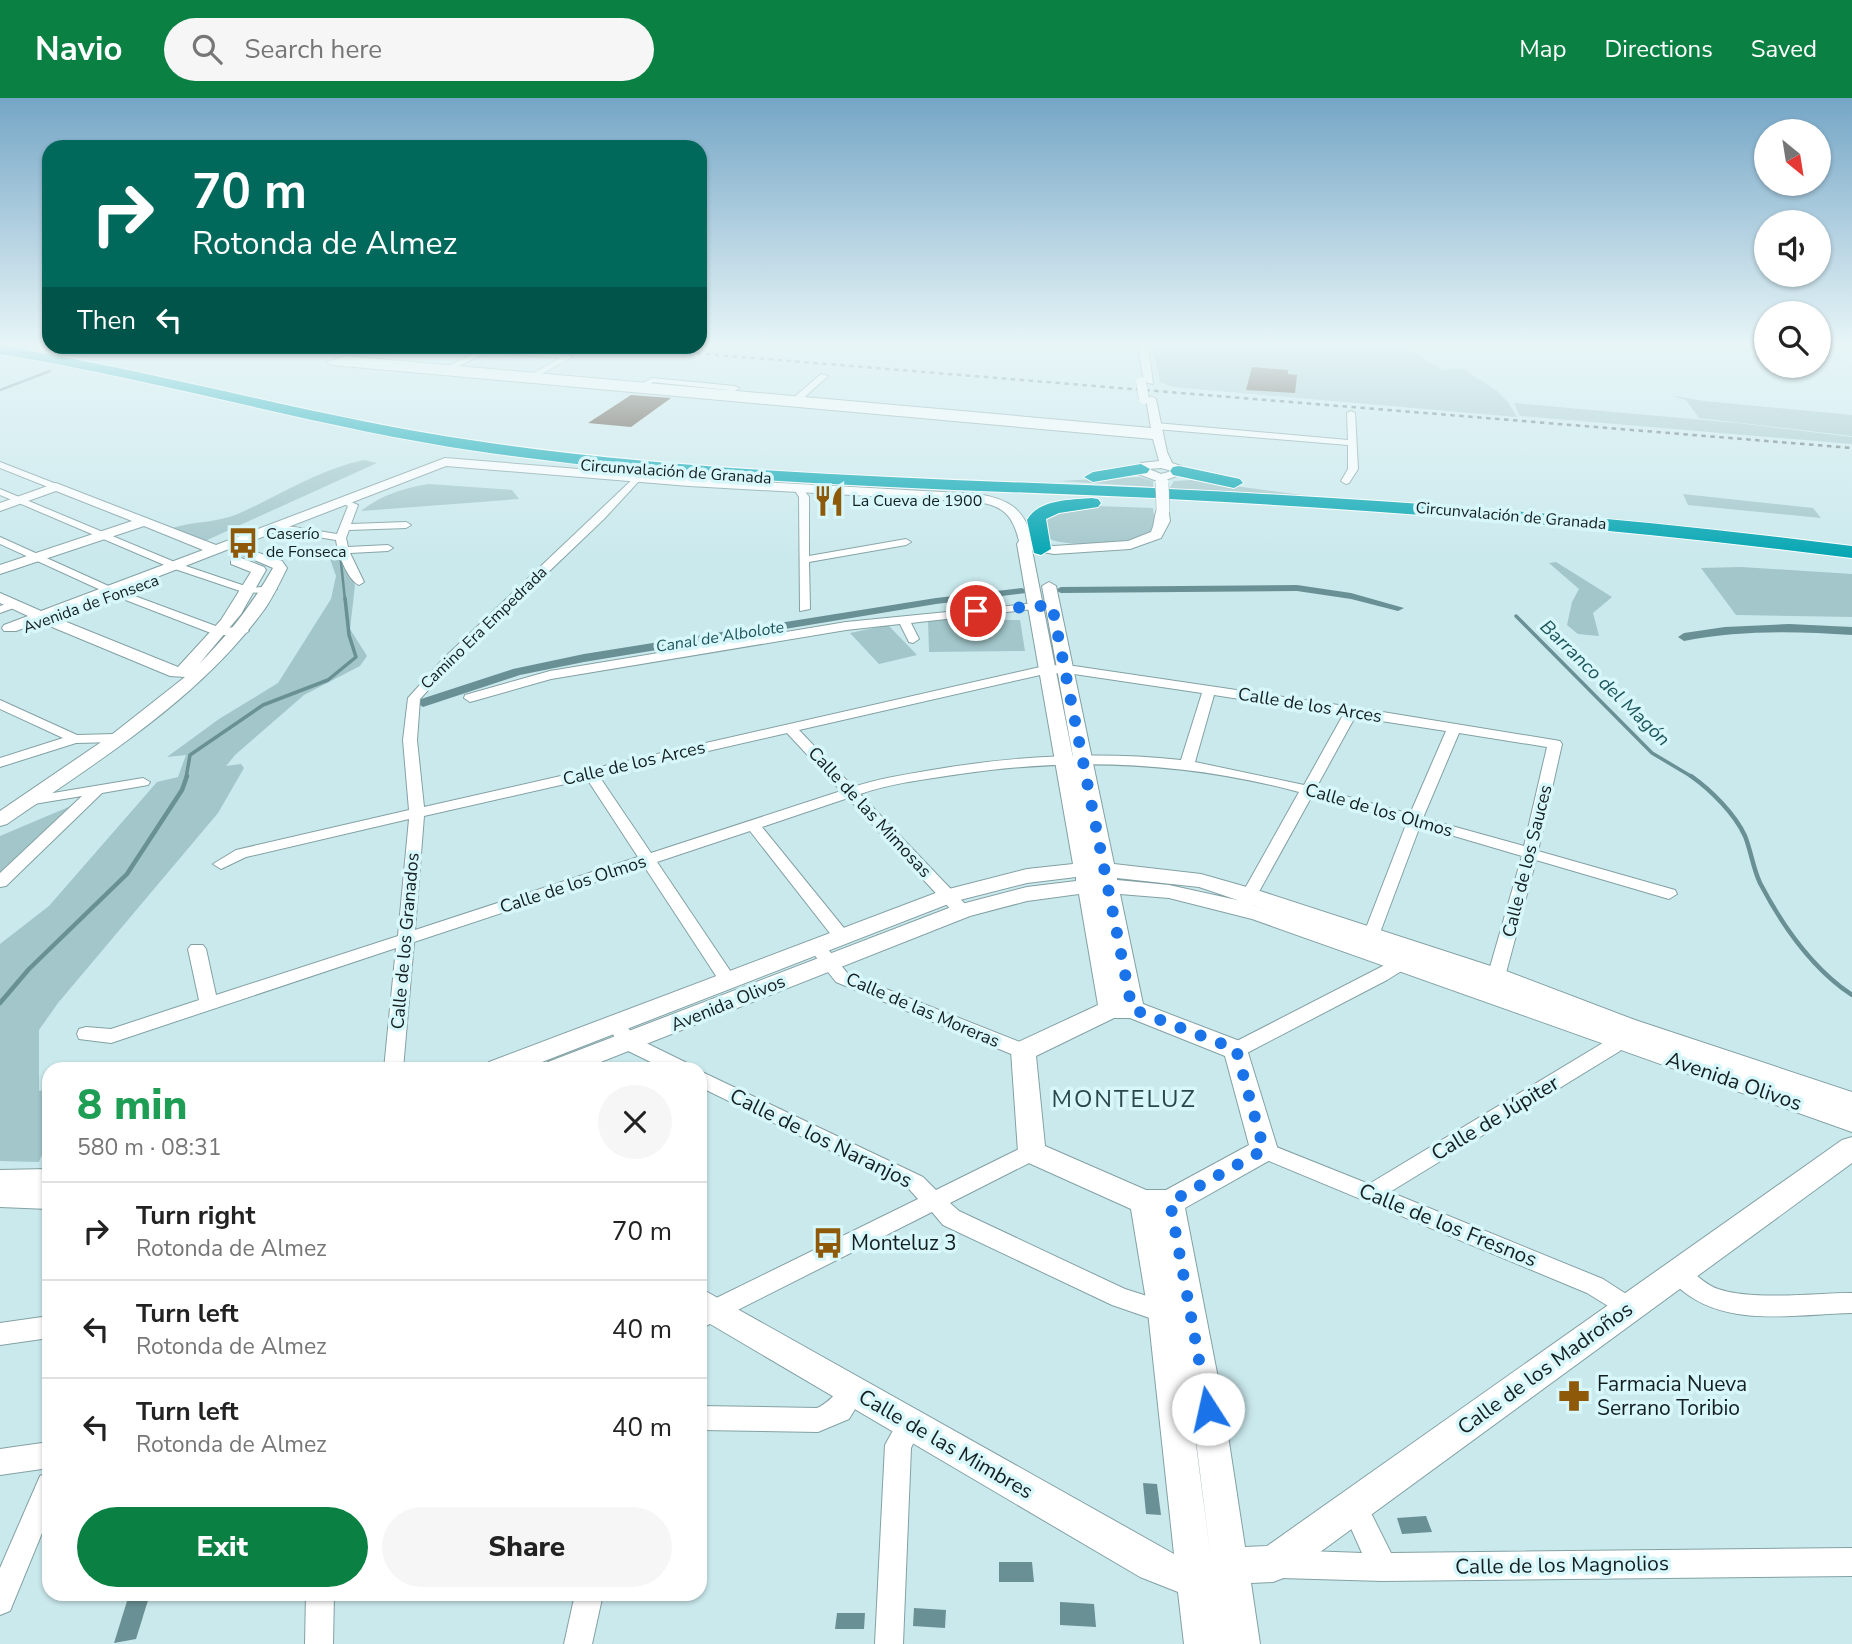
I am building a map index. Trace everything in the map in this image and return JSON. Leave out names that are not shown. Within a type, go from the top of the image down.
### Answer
[{"type":"highway","name":"Circunvalación de Granada","points":[[288,417],[393,440],[640,470],[1161,494],[1393,512],[1852,558]]},
{"type":"highway","name":"Circunvalación de Granada","points":[[320,417],[423,438],[536,454],[691,469],[1470,512],[1687,532],[1852,552]]},
{"type":"highway","points":[[356,433],[367,439],[451,463]]},
{"type":"highway","points":[[423,438],[741,466],[930,475],[1042,479],[1105,476],[1145,467]]},
{"type":"highway","points":[[393,440],[540,467]]},
{"type":"highway","points":[[1173,468],[1283,491],[1470,512]]},
{"type":"highway","points":[[978,498],[1393,512]]},
{"type":"highway","points":[[1039,546],[1036,520],[1039,515],[1055,508],[1092,503]]},
{"type":"highway","points":[[1736,545],[1852,564]]},
{"type":"street","points":[[986,417],[1151,431],[1352,443]]},
{"type":"street","points":[[987,417],[1151,431]]},
{"type":"street","points":[[1039,546],[1086,548],[1130,545],[1147,540],[1161,527],[1161,494],[1145,467],[1152,453],[1150,417]]},
{"type":"street","points":[[1346,481],[1353,469],[1351,417]]},
{"type":"street","points":[[1151,431],[1176,475],[1161,494]]},
{"type":"street","points":[[451,463],[540,467],[637,478],[799,489],[978,498],[993,500],[1011,508],[1019,515],[1039,546],[1045,605],[1122,1009]]},
{"type":"street","name":"Avenida de Fonseca","points":[[15,630],[451,463]]},
{"type":"street","points":[[0,465],[141,521],[225,550],[277,564],[280,568],[271,589],[243,631],[200,671],[116,738],[0,820]]},
{"type":"street","points":[[1145,467],[1173,468]]},
{"type":"street","name":"Camino Era Empedrada","points":[[417,813],[410,740],[414,698],[448,661],[600,517],[637,478]]},
{"type":"street","points":[[0,513],[60,489]]},
{"type":"street","points":[[799,489],[804,497],[804,609]]},
{"type":"street","points":[[0,492],[178,567],[250,591],[271,589]]},
{"type":"street","points":[[0,507],[23,502]]},
{"type":"street","points":[[348,503],[343,550],[359,582]]},
{"type":"street","points":[[0,568],[141,521]]},
{"type":"street","points":[[281,529],[343,532],[407,525]]},
{"type":"street","points":[[0,540],[115,592],[220,632],[243,631]]},
{"type":"street","points":[[803,560],[906,542]]},
{"type":"street","points":[[343,550],[388,548]]},
{"type":"street","points":[[169,698],[183,671],[220,632],[250,591],[259,570],[225,550]]},
{"type":"street","points":[[0,597],[7,607],[45,619],[176,671],[200,671]]},
{"type":"street","points":[[470,698],[550,675],[903,619],[1045,605]]},
{"type":"street","points":[[903,619],[913,639]]},
{"type":"street","name":"Calle de los Arces","points":[[221,864],[241,853],[1057,669],[1352,711],[1555,744]]},
{"type":"street","points":[[1187,765],[1209,690]]},
{"type":"street","points":[[0,704],[75,739]]},
{"type":"street","points":[[1245,903],[1352,711]]},
{"type":"street","points":[[1369,942],[1415,820],[1455,727]]},
{"type":"street","name":"Calle de las Mimosas","points":[[790,728],[955,904]]},
{"type":"street","points":[[0,763],[75,739],[116,738]]},
{"type":"street","name":"Calle de los Sauces","points":[[1495,985],[1555,744]]},
{"type":"street","name":"Calle de los Olmos","points":[[86,1034],[111,1036],[850,792],[975,766],[1074,759],[1187,765],[1262,778],[1670,894]]},
{"type":"street","points":[[590,774],[728,981]]},
{"type":"street","points":[[28,801],[143,782]]},
{"type":"street","points":[[0,882],[97,790]]},
{"type":"street","name":"Calle de los Granados","points":[[395,1062],[417,813]]},
{"type":"street","points":[[752,824],[842,937]]},
{"type":"street","name":"Avenida Olivos","points":[[569,1062],[621,1033],[728,981],[823,955],[842,937],[955,904],[1015,895],[1097,877],[1245,903],[1369,942],[1495,985],[1852,1121]]},
{"type":"street","name":"Avenida Olivos","points":[[522,1062],[621,1033],[955,904]]},
{"type":"street","points":[[197,949],[209,1003]]},
{"type":"street","name":"Calle de las Moreras","points":[[823,955],[842,978],[1023,1051]]},
{"type":"street","points":[[1032,1152],[1023,1051],[1122,1009],[1236,1049],[1411,957]]},
{"type":"street","points":[[621,1033],[670,1062]]},
{"type":"street","name":"Avenida Olivos","points":[[1621,1033],[1846,1104]]},
{"type":"street","name":"Calle de Júpiter","points":[[1371,1193],[1613,1046],[1621,1033]]},
{"type":"street","points":[[707,1309],[1032,1152],[1157,1202],[1264,1150],[1236,1049]]},
{"type":"street","name":"Calle de los Naranjos","points":[[707,1081],[916,1183],[951,1218],[1120,1298],[1177,1313]]},
{"type":"street","name":"Calle de los Madroños","points":[[1273,1564],[1852,1149]]},
{"type":"street","name":"Calle de los Fresnos","points":[[1264,1150],[1595,1286],[1629,1308]]},
{"type":"street","points":[[1,1187],[42,1182]]},
{"type":"street","points":[[1,1187],[42,1196]]},
{"type":"street","points":[[1157,1202],[1177,1313],[1203,1644]]},
{"type":"street","points":[[1677,1273],[1707,1296],[1737,1305],[1852,1303]]},
{"type":"street","name":"Calle de las Mimbres","points":[[707,1311],[911,1423],[1153,1564],[1181,1576],[1196,1575]]},
{"type":"street","points":[[1177,1313],[1208,1409],[1241,1644]]},
{"type":"street","points":[[0,1334],[42,1328]]},
{"type":"street","points":[[707,1418],[818,1420],[840,1410],[854,1391]]},
{"type":"street","points":[[889,1644],[898,1445],[911,1423]]},
{"type":"street","points":[[0,1462],[42,1456]]},
{"type":"street","points":[[0,1601],[42,1502]]},
{"type":"street","points":[[1354,1506],[1383,1567]]},
{"type":"street","name":"Calle de los Magnolios","points":[[1273,1564],[1383,1567],[1852,1562]]},
{"type":"street","points":[[1196,1575],[1273,1564]]},
{"type":"street","points":[[319,1644],[320,1601]]},
{"type":"street","points":[[578,1644],[587,1601]]},
{"type":"shaded area","points":[[1534,417],[1672,417],[1852,437],[1852,444]]},
{"type":"shaded area","points":[[1852,417],[1852,436],[1699,418]]},
{"type":"shaded area","points":[[364,460],[377,463],[205,541],[172,528],[232,516],[316,476]]},
{"type":"shaded area","points":[[1139,477],[1153,481],[1153,487],[1059,481]]},
{"type":"shaded area","points":[[1191,480],[1324,498],[1169,489],[1174,481]]},
{"type":"shaded area","points":[[429,484],[512,490],[519,499],[361,511],[393,493]]},
{"type":"shaded area","points":[[1683,494],[1813,508],[1821,518],[1688,505]]},
{"type":"shaded area","points":[[1097,506],[1153,508],[1153,529],[1141,538],[1115,543],[1068,543],[1048,538],[1044,522],[1050,513]]},
{"type":"shaded area","points":[[339,550],[355,585],[350,629],[367,656],[360,666],[304,695],[226,766],[241,764],[244,768],[218,813],[58,1003],[39,1030],[42,1154],[39,1162],[0,1161],[0,944],[49,906],[157,782],[178,777],[186,755],[167,757],[219,719],[278,683],[331,599],[336,576],[328,553]]},
{"type":"shaded area","points":[[1556,562],[1612,597],[1593,613],[1599,636],[1578,634],[1567,625],[1572,602],[1579,589],[1549,563]]},
{"type":"shaded area","points":[[1741,567],[1852,574],[1852,617],[1736,615],[1701,568]]},
{"type":"shaded area","points":[[928,620],[1020,620],[1025,651],[929,652]]},
{"type":"shaded area","points":[[888,625],[917,655],[879,664],[850,633]]},
{"type":"shaded area","points":[[78,803],[0,876],[0,836]]},
{"type":"shaded area","points":[[1143,1483],[1157,1484],[1161,1515],[1146,1514]]},
{"type":"shaded area","points":[[1426,1516],[1432,1532],[1402,1534],[1397,1518]]},
{"type":"shaded area","points":[[999,1562],[1032,1562],[1034,1582],[999,1582]]},
{"type":"shaded area","points":[[127,1601],[148,1601],[136,1639],[114,1643]]},
{"type":"shaded area","points":[[1060,1602],[1094,1604],[1096,1627],[1060,1625]]},
{"type":"shaded area","points":[[914,1608],[946,1610],[945,1628],[913,1626]]},
{"type":"shaded area","points":[[837,1613],[865,1613],[864,1629],[835,1629]]},
{"type":"building","points":[[597,417],[645,417],[631,427],[588,423]]},
{"type":"waterway","points":[[340,553],[345,600]]},
{"type":"waterway","name":"Canal de Albolote","points":[[1061,590],[1297,588],[1351,596],[1398,608]]},
{"type":"waterway","name":"Canal de Albolote","points":[[423,703],[517,672],[584,658],[936,601],[1022,591]]},
{"type":"waterway","points":[[186,778],[190,755],[263,705],[328,680],[356,657],[349,635],[345,598]]},
{"type":"waterway","name":"Barranco del Magón","points":[[1516,616],[1652,753],[1692,777]]},
{"type":"waterway","name":"Canal de Albolote","points":[[1684,637],[1725,630],[1768,628],[1852,631]]},
{"type":"waterway","points":[[0,1003],[29,969],[127,874],[182,790],[187,776]]},
{"type":"waterway","name":"Barranco del Magón","points":[[1692,777],[1722,803],[1741,828],[1760,883],[1788,930],[1824,972],[1852,995]]},
{"type":"railway","points":[[1475,417],[1852,448]]},
{"type":"place","name":"La Cueva de 1900","points":[[829,501]]},
{"type":"place","name":"Caserío de Fonseca","points":[[243,543]]},
{"type":"place","name":"Monteluz 3","points":[[828,1243]]},
{"type":"place","name":"Farmacia Nueva Serrano Toribio","points":[[1574,1396]]},
{"type":"district","name":"MONTELUZ","points":[[1124,1099]]},
{"type":"route","points":[[976,611],[1052,605],[1132,1009],[1236,1049],[1264,1150],[1170,1202],[1208,1409]]}]
